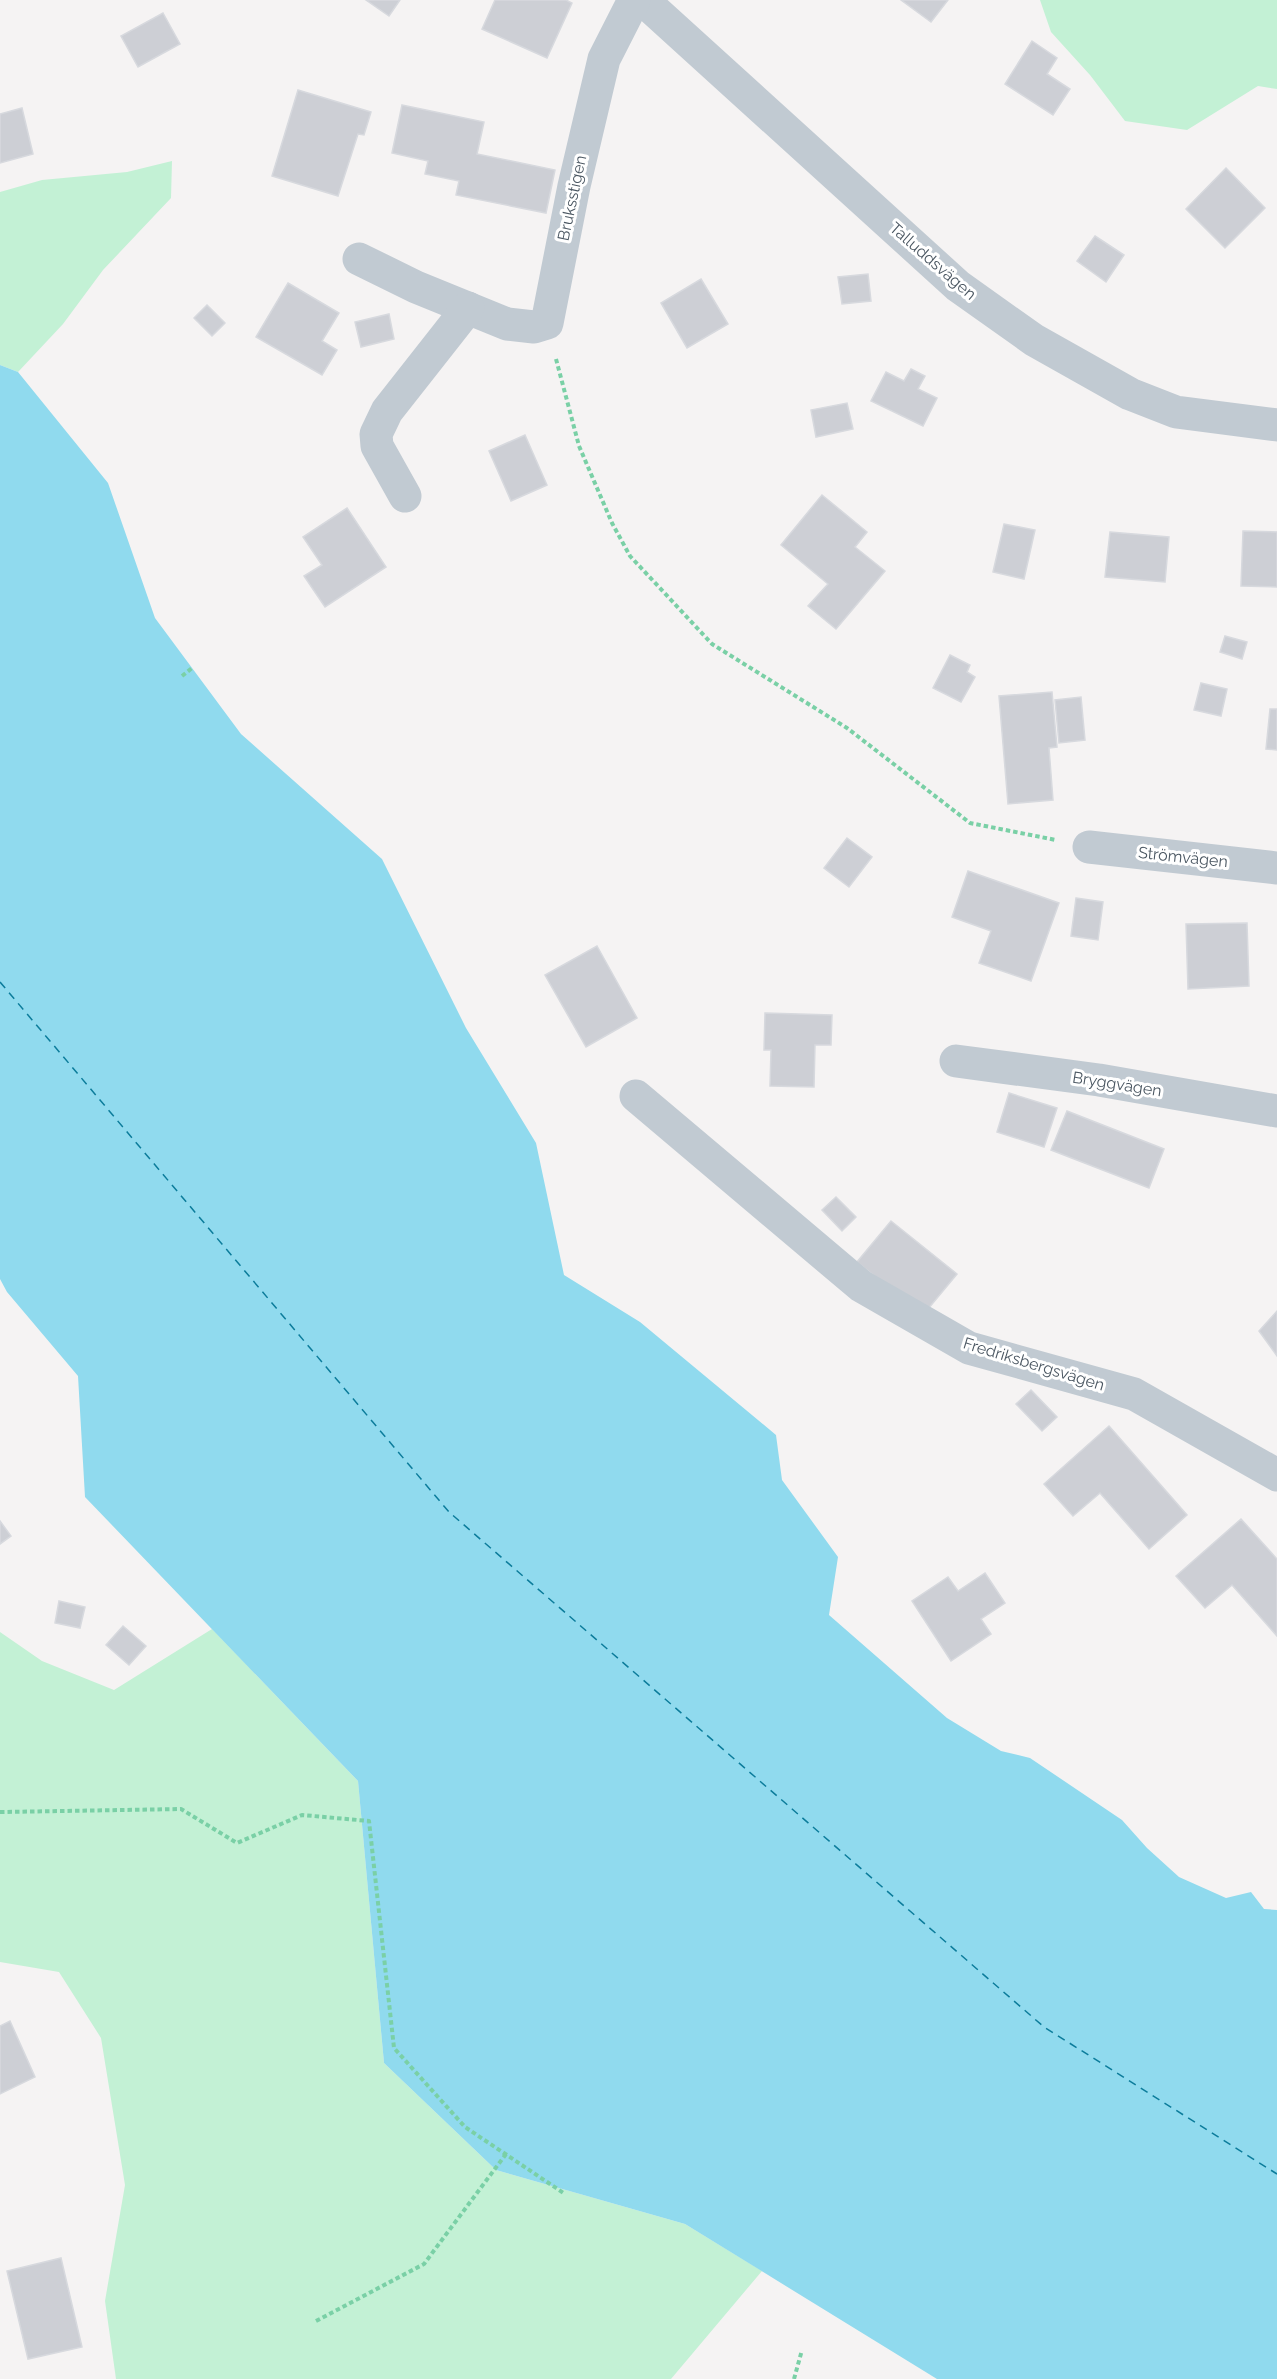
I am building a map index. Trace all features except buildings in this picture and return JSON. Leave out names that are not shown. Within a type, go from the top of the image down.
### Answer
[{"type":"street","name":"Bruksstigen","points":[[547,322],[574,186],[604,59],[634,0]]},
{"type":"street","name":"Talluddsvägen","points":[[644,0],[958,286],[1034,340],[1130,394],[1176,412],[1277,425]]},
{"type":"street","points":[[359,259],[416,287],[507,324],[534,327],[547,322]]},
{"type":"street","points":[[405,496],[377,446],[376,434],[387,411],[468,308]]},
{"type":"street","name":"Strömvägen","points":[[1089,846],[1277,868]]},
{"type":"street","name":"Bryggvägen","points":[[956,1062],[1099,1080],[1277,1111]]},
{"type":"street","name":"Fredriksbergsvägen","points":[[636,1096],[861,1286],[969,1348],[1134,1394],[1277,1474]]},
{"type":"path","points":[[547,322],[579,446],[612,523],[630,556],[712,644],[847,728],[970,822],[1089,846]]},
{"type":"path","points":[[182,676],[192,668]]},
{"type":"path","points":[[0,1812],[182,1809],[237,1843],[302,1815],[369,1821],[394,2048],[465,2127],[565,2194]]},
{"type":"path","points":[[316,2321],[424,2264],[506,2154]]},
{"type":"path","points":[[794,2379],[802,2350]]},
{"type":"green space","points":[[1040,0],[1277,0],[1277,89],[1258,86],[1187,130],[1125,121],[1090,75],[1051,32]]},
{"type":"green space","points":[[172,161],[171,198],[103,270],[63,324],[18,372],[0,365],[0,192],[42,180],[127,172]]},
{"type":"green space","points":[[212,1629],[358,1781],[384,2063],[496,2170],[685,2224],[762,2271],[671,2379],[116,2379],[105,2301],[125,2185],[101,2038],[59,1972],[0,1962],[0,1632],[42,1661],[114,1690]]},
{"type":"water","points":[[0,365],[18,372],[108,483],[155,618],[241,734],[382,859],[466,1028],[536,1143],[564,1275],[640,1322],[776,1435],[782,1480],[838,1557],[829,1615],[947,1718],[1001,1751],[1030,1758],[1122,1820],[1147,1848],[1179,1877],[1226,1898],[1251,1892],[1264,1909],[1277,1910],[1277,2379],[937,2379],[685,2224],[496,2170],[384,2063],[358,1781],[85,1497],[78,1376],[7,1292],[0,1279]]},
{"type":"ferry route","points":[[0,982],[449,1512],[1044,2027],[1277,2174]]}]
